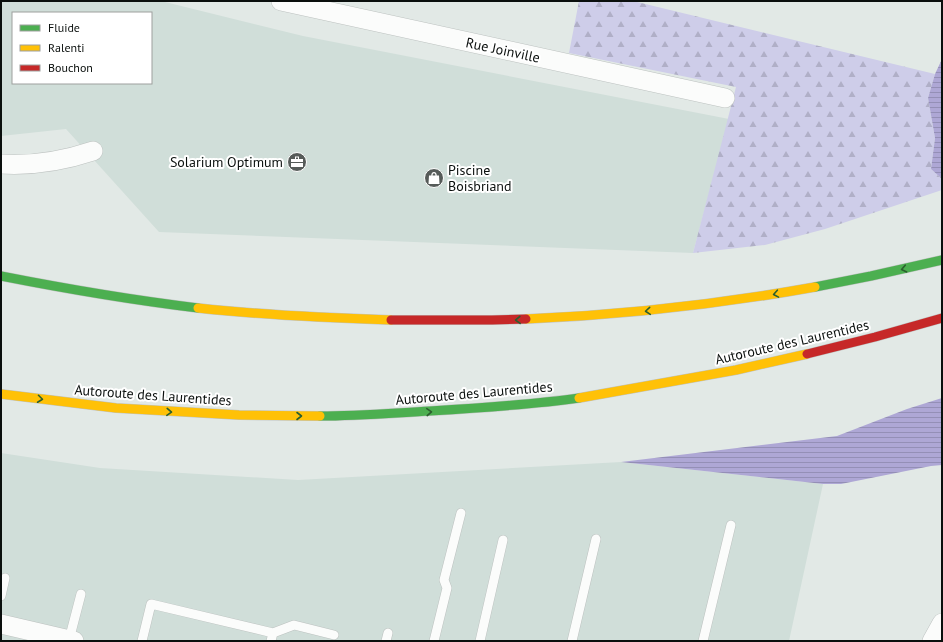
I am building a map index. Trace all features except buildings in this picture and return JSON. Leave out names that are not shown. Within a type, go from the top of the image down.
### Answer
[{"type":"highway","points":[[1,276],[158,303],[227,311],[330,319],[409,322],[517,320],[625,313],[720,302],[806,289],[942,260]]},
{"type":"highway","name":"Autoroute des Laurentides","points":[[1,394],[116,408],[238,415],[351,416],[484,408],[587,397],[736,370],[862,341],[942,318]]},
{"type":"street","name":"Rue Joinville","points":[[281,1],[725,98]]},
{"type":"street","points":[[1,164],[17,165],[54,161],[93,151]]},
{"type":"street","points":[[932,641],[942,623]]},
{"type":"street","points":[[1,624],[42,638],[72,640]]},
{"type":"lane","points":[[434,641],[447,588],[444,580],[461,513]]},
{"type":"lane","points":[[702,641],[730,525]]},
{"type":"lane","points":[[572,641],[596,539]]},
{"type":"lane","points":[[480,641],[503,540]]},
{"type":"lane","points":[[1,596],[5,578]]},
{"type":"lane","points":[[72,640],[81,594]]},
{"type":"lane","points":[[142,641],[151,604],[272,637],[294,625],[334,635]]},
{"type":"shaded area","points":[[1,1],[161,1],[303,36],[729,119],[693,253],[159,232],[66,129],[1,136]]},
{"type":"shaded area","points":[[942,59],[942,179],[931,169],[935,138],[928,98],[935,74]]},
{"type":"shaded area","points":[[942,398],[942,465],[841,484],[823,484],[621,462],[837,436],[907,409]]},
{"type":"shaded area","points":[[1,453],[100,468],[298,480],[621,462],[823,484],[789,641],[1,641]]},
{"type":"green space","points":[[579,1],[633,1],[935,74],[928,98],[935,138],[931,169],[942,179],[942,190],[825,229],[765,245],[693,253],[736,87],[569,53]]},
{"type":"traffic: fast","points":[[815,287],[942,260]]},
{"type":"traffic: fast","points":[[1,276],[100,294],[198,308]]},
{"type":"traffic: fast","points":[[320,416],[348,416],[486,407],[542,403],[579,398]]},
{"type":"traffic: slow","points":[[526,319],[635,312],[707,304],[815,287]]},
{"type":"traffic: slow","points":[[198,308],[295,316],[391,320]]},
{"type":"traffic: slow","points":[[579,398],[736,370],[807,354]]},
{"type":"traffic: slow","points":[[1,394],[116,408],[239,415],[320,416]]},
{"type":"traffic: jam","points":[[807,354],[942,318]]},
{"type":"traffic: jam","points":[[391,320],[526,319]]},
{"type":"place","name":"Solarium Optimum","points":[[297,162]]},
{"type":"place","name":"Piscine Boisbriand","points":[[434,178]]}]
